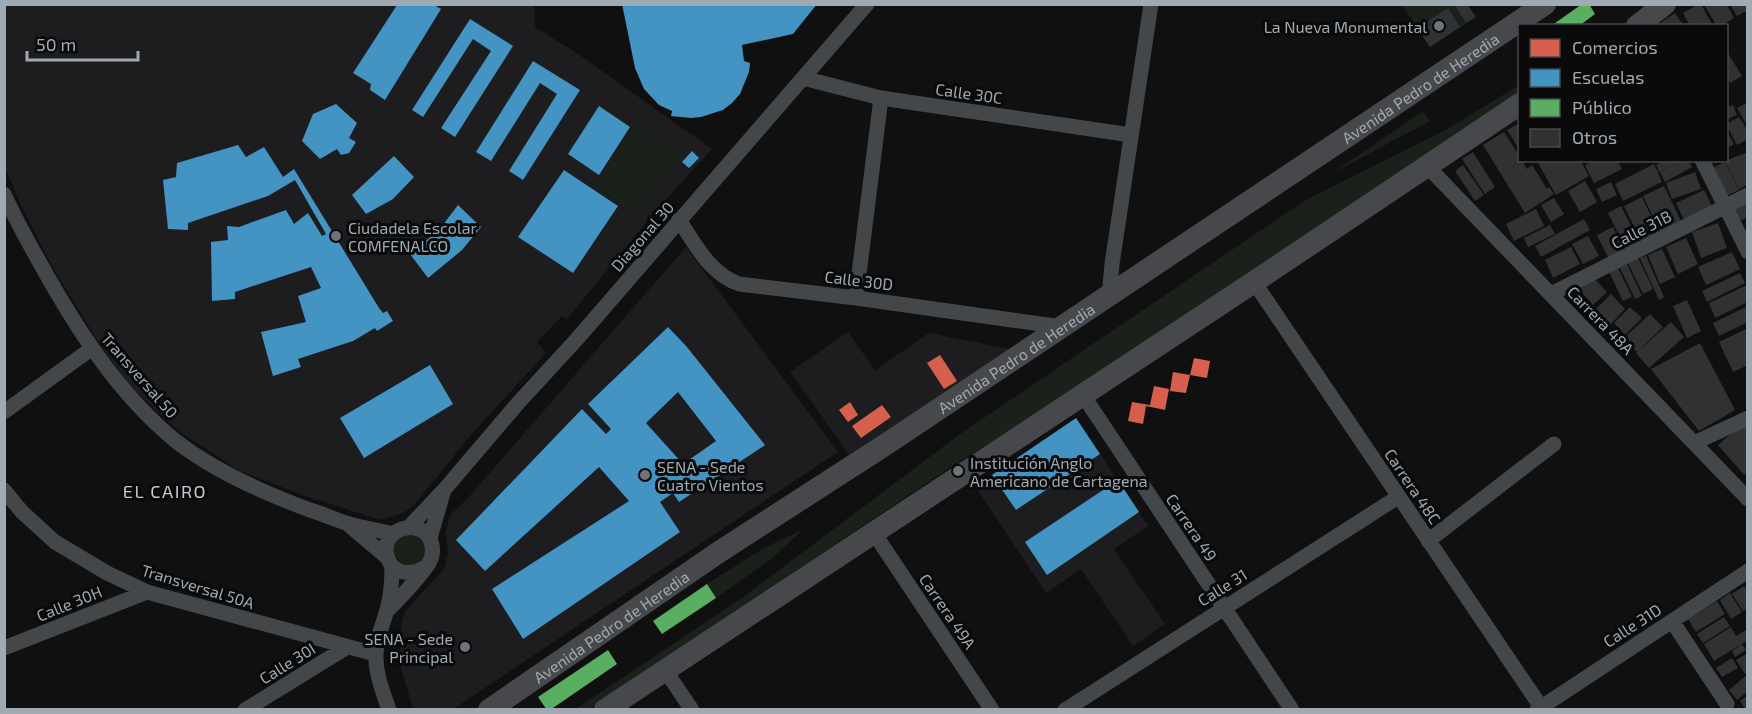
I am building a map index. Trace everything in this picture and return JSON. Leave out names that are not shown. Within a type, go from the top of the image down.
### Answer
[{"type":"highway","name":"Avenida Pedro de Heredia","points":[[489,710],[719,552],[879,450],[1545,4]]},
{"type":"highway","points":[[1640,24],[1665,4]]},
{"type":"highway","points":[[605,710],[1518,105]]},
{"type":"street","name":"Diagonal 30","points":[[409,527],[577,339],[867,4]]},
{"type":"street","points":[[1109,296],[1151,4]]},
{"type":"street","name":"Calle 30C","points":[[803,78],[881,98],[1131,135]]},
{"type":"street","points":[[856,298],[881,98]]},
{"type":"street","points":[[1703,162],[1748,252]]},
{"type":"street","name":"Carrera 48A","points":[[1427,166],[1748,499]]},
{"type":"street","name":"Transversal 50","points":[[4,194],[9,219],[91,350],[153,421],[178,442],[235,478],[284,500],[348,524],[393,534]]},
{"type":"street","name":"Calle 31B","points":[[1551,294],[1748,195]]},
{"type":"street","name":"Calle 30D","points":[[679,220],[698,249],[720,274],[739,284],[1062,327]]},
{"type":"street","name":"Carrera 48C","points":[[1254,282],[1541,709]]},
{"type":"street","points":[[4,412],[91,350]]},
{"type":"street","name":"Carrera 49","points":[[1083,395],[1292,710]]},
{"type":"street","points":[[1694,443],[1748,418]]},
{"type":"street","points":[[1428,541],[1554,444]]},
{"type":"street","name":"Transversal 50A","points":[[4,490],[22,512],[55,543],[107,573],[147,592],[375,654]]},
{"type":"street","name":"Diagonal 30","points":[[430,538],[444,490]]},
{"type":"street","name":"Calle 31","points":[[1065,710],[1398,497]]},
{"type":"street","name":"Transversal 50","points":[[348,524],[390,562]]},
{"type":"street","points":[[386,612],[408,590],[432,557],[430,538],[421,530],[409,527],[398,530],[387,545],[392,585],[375,654],[380,682],[389,710]]},
{"type":"street","name":"Carrera 49A","points":[[874,533],[992,710]]},
{"type":"street","points":[[390,562],[400,572],[418,572],[424,568]]},
{"type":"street","name":"Calle 31D","points":[[1541,709],[1748,572]]},
{"type":"street","name":"Calle 30H","points":[[4,648],[147,592]]},
{"type":"street","points":[[1672,621],[1727,704]]},
{"type":"street","name":"Calle 30I","points":[[245,710],[347,646]]},
{"type":"street","points":[[665,670],[692,710]]},
{"type":"shaded area","name":"Ciudadela Escolar COMFENALCO","points":[[4,5],[534,5],[535,27],[581,56],[712,149],[659,207],[567,319],[562,316],[537,342],[546,353],[470,436],[416,503],[404,513],[381,520],[305,496],[238,470],[181,433],[162,416],[131,387],[102,348],[52,266],[22,208],[5,167]]},
{"type":"shaded area","name":"La Nueva Monumental","points":[[1402,5],[1467,5],[1476,17],[1430,47]]},
{"type":"shaded area","points":[[1518,86],[1518,97],[1092,380],[957,463],[589,709],[574,710],[739,600],[960,434],[1304,201],[1449,128]]},
{"type":"shaded area","points":[[1423,111],[1430,121],[1331,174]]},
{"type":"shaded area","points":[[636,124],[680,154],[637,216],[593,186]]},
{"type":"shaded area","name":"SENA - Sede Cuatro Vientos","points":[[686,247],[838,452],[453,709],[413,709],[399,661],[402,623],[405,611],[444,569],[448,553],[446,531],[450,515],[467,499]]},
{"type":"shaded area","points":[[848,332],[875,370],[929,333],[1010,349],[850,456],[790,372]]},
{"type":"shaded area","points":[[1076,418],[1148,526],[1114,549],[1165,624],[1133,646],[1081,569],[1046,593],[975,486]]},
{"type":"shaded area","points":[[804,529],[771,559],[716,598],[707,584],[764,548]]},
{"type":"shaded area","points":[[415,534],[427,544],[424,560],[410,567],[397,558],[394,548],[400,539]]},
{"type":"building: Comercios","points":[[940,355],[957,381],[944,389],[927,363]]},
{"type":"building: Comercios","points":[[1194,358],[1210,361],[1207,378],[1190,375]]},
{"type":"building: Comercios","points":[[1173,372],[1190,375],[1186,393],[1170,391]]},
{"type":"building: Comercios","points":[[1154,386],[1169,389],[1165,410],[1146,406],[1143,424],[1128,421],[1132,402],[1150,405]]},
{"type":"building: Comercios","points":[[850,402],[858,415],[848,422],[839,410]]},
{"type":"building: Comercios","points":[[882,405],[891,417],[861,438],[852,426]]},
{"type":"building: Escuelas","points":[[622,4],[817,4],[793,34],[742,45],[744,61],[750,63],[749,72],[740,94],[723,110],[691,118],[671,116],[672,111],[659,105],[644,89],[635,68]]},
{"type":"building: Escuelas","points":[[397,5],[434,5],[441,9],[385,100],[370,90],[371,84],[353,73]]},
{"type":"building: Escuelas","points":[[470,19],[513,46],[455,137],[441,128],[491,51],[473,39],[423,117],[412,110]]},
{"type":"building: Escuelas","points":[[533,61],[580,90],[523,180],[509,171],[557,94],[540,83],[491,161],[476,152]]},
{"type":"building: Escuelas","points":[[336,104],[357,123],[349,138],[356,142],[349,153],[341,155],[337,149],[320,159],[302,141],[313,114]]},
{"type":"building: Escuelas","points":[[599,106],[630,127],[599,175],[568,154]]},
{"type":"building: Escuelas","points":[[238,145],[246,157],[264,147],[283,177],[294,169],[379,308],[383,313],[387,311],[393,321],[353,341],[298,359],[301,367],[273,376],[261,332],[306,322],[298,296],[321,288],[311,267],[235,292],[235,299],[212,301],[211,242],[228,240],[227,226],[239,227],[286,210],[294,224],[308,213],[322,236],[326,234],[295,180],[268,196],[188,223],[188,230],[168,229],[163,180],[176,177],[177,163]]},
{"type":"building: Escuelas","points":[[692,151],[699,158],[689,168],[682,162]]},
{"type":"building: Escuelas","points":[[394,156],[414,177],[393,199],[366,214],[352,195]]},
{"type":"building: Escuelas","points":[[564,170],[618,206],[573,273],[518,237]]},
{"type":"building: Escuelas","points":[[458,205],[481,227],[462,250],[428,278],[410,254],[439,230]]},
{"type":"building: Escuelas","points":[[668,327],[687,347],[765,445],[679,502],[673,493],[660,502],[680,532],[523,639],[492,589],[629,501],[599,467],[485,571],[456,540],[582,409],[606,434],[611,429],[588,404]],"holes":[[[678,392],[716,441],[683,464],[646,423]]]},
{"type":"building: Escuelas","points":[[430,365],[453,404],[364,458],[340,418]]},
{"type":"building: Escuelas","points":[[1076,418],[1100,454],[1016,510],[992,475]]},
{"type":"building: Escuelas","points":[[1118,480],[1139,512],[1047,575],[1025,542]]},
{"type":"building: Público","points":[[1582,4],[1589,4],[1595,14],[1582,24],[1554,24]]},
{"type":"building: Público","points":[[707,584],[716,598],[662,634],[653,621]]},
{"type":"building: Público","points":[[608,650],[617,664],[547,710],[538,697]]},
{"type":"building: Otros","points":[[1454,4],[1467,4],[1476,17],[1466,23]]},
{"type":"building: Otros","points":[[1701,4],[1712,24],[1689,24],[1683,13]]},
{"type":"building: Otros","points":[[1730,4],[1745,4],[1748,10],[1737,16]]},
{"type":"building: Otros","points":[[1704,5],[1727,5],[1734,18],[1724,24],[1716,24]]},
{"type":"building: Otros","points":[[1448,8],[1460,27],[1430,47],[1417,28]]},
{"type":"building: Otros","points":[[1675,13],[1683,24],[1659,24]]},
{"type":"building: Otros","points":[[1728,53],[1742,76],[1730,83],[1728,80]]},
{"type":"building: Otros","points":[[1748,102],[1748,120],[1745,122],[1737,108]]},
{"type":"building: Otros","points":[[1733,105],[1737,115],[1728,119],[1728,107]]},
{"type":"building: Otros","points":[[1739,117],[1748,131],[1748,139],[1737,145],[1728,128],[1728,123]]},
{"type":"building: Otros","points":[[1518,124],[1518,148],[1507,130]]},
{"type":"building: Otros","points":[[1504,132],[1518,154],[1518,162],[1523,162],[1527,169],[1532,165],[1547,189],[1549,187],[1554,194],[1525,213],[1483,145]]},
{"type":"building: Otros","points":[[1728,134],[1734,144],[1728,147]]},
{"type":"building: Otros","points":[[1473,152],[1495,187],[1485,194],[1462,159]]},
{"type":"building: Otros","points":[[1748,152],[1748,184],[1739,189],[1726,162]]},
{"type":"building: Otros","points":[[1581,162],[1589,176],[1556,195],[1538,163]]},
{"type":"building: Otros","points":[[1590,162],[1618,162],[1622,169],[1594,183],[1585,165]]},
{"type":"building: Otros","points":[[1661,162],[1678,162],[1659,172],[1656,165]]},
{"type":"building: Otros","points":[[1678,162],[1689,162],[1692,167],[1665,182],[1660,172]]},
{"type":"building: Otros","points":[[1725,162],[1739,190],[1726,196],[1712,168]]},
{"type":"building: Otros","points":[[1654,164],[1662,182],[1623,201],[1615,184]]},
{"type":"building: Otros","points":[[1463,165],[1484,195],[1475,201],[1455,171]]},
{"type":"building: Otros","points":[[1695,172],[1701,189],[1672,199],[1666,183]]},
{"type":"building: Otros","points":[[1585,181],[1597,202],[1580,212],[1568,191]]},
{"type":"building: Otros","points":[[1611,182],[1617,195],[1602,202],[1596,189]]},
{"type":"building: Otros","points":[[1664,186],[1682,223],[1661,233],[1643,196]]},
{"type":"building: Otros","points":[[1704,190],[1713,208],[1685,222],[1676,203]]},
{"type":"building: Otros","points":[[1642,197],[1661,237],[1643,245],[1624,206]]},
{"type":"building: Otros","points":[[1554,198],[1564,214],[1551,222],[1541,205]]},
{"type":"building: Otros","points":[[1748,200],[1748,217],[1738,222],[1731,209]]},
{"type":"building: Otros","points":[[1621,206],[1641,245],[1627,252],[1608,213]]},
{"type":"building: Otros","points":[[1536,209],[1544,226],[1514,241],[1506,224]]},
{"type":"building: Otros","points":[[1584,219],[1590,230],[1541,257],[1535,246]]},
{"type":"building: Otros","points":[[1718,223],[1727,248],[1701,258],[1692,232]]},
{"type":"building: Otros","points":[[1550,225],[1555,234],[1528,247],[1524,238]]},
{"type":"building: Otros","points":[[1613,227],[1625,252],[1609,259],[1597,235]]},
{"type":"building: Otros","points":[[1588,236],[1599,256],[1583,264],[1572,244]]},
{"type":"building: Otros","points":[[1686,238],[1698,264],[1678,274],[1666,247]]},
{"type":"building: Otros","points":[[1571,247],[1580,264],[1553,278],[1545,260]]},
{"type":"building: Otros","points":[[1662,249],[1675,277],[1660,284],[1648,255]]},
{"type":"building: Otros","points":[[1732,252],[1740,269],[1706,285],[1698,267]]},
{"type":"building: Otros","points":[[1646,256],[1664,297],[1659,300],[1640,258]]},
{"type":"building: Otros","points":[[1638,258],[1653,289],[1643,294],[1628,263]]},
{"type":"building: Otros","points":[[1627,264],[1642,296],[1635,299],[1620,268]]},
{"type":"building: Otros","points":[[1618,268],[1632,297],[1623,301],[1609,272]]},
{"type":"building: Otros","points":[[1740,273],[1745,283],[1707,302],[1702,291]]},
{"type":"building: Otros","points":[[1592,276],[1607,292],[1593,305],[1578,288]]},
{"type":"building: Otros","points":[[1747,285],[1748,302],[1715,318],[1709,303]]},
{"type":"building: Otros","points":[[1611,294],[1625,309],[1608,327],[1593,312]]},
{"type":"building: Otros","points":[[1687,300],[1701,331],[1687,338],[1673,306]]},
{"type":"building: Otros","points":[[1748,306],[1748,322],[1719,336],[1713,323]]},
{"type":"building: Otros","points":[[1630,307],[1642,318],[1625,335],[1614,323]]},
{"type":"building: Otros","points":[[1650,314],[1663,327],[1637,352],[1624,338]]},
{"type":"building: Otros","points":[[1671,322],[1684,337],[1649,368],[1636,353]]},
{"type":"building: Otros","points":[[1748,328],[1748,365],[1733,372],[1719,342]]},
{"type":"building: Otros","points":[[1700,343],[1735,410],[1699,431],[1651,369]]},
{"type":"building: Otros","points":[[1743,423],[1748,428],[1748,473],[1744,475],[1718,445]]},
{"type":"building: Otros","points":[[1744,586],[1748,591],[1748,608],[1743,611],[1732,594]]},
{"type":"building: Otros","points":[[1730,593],[1742,612],[1731,619],[1720,600]]},
{"type":"building: Otros","points":[[1717,601],[1725,614],[1696,632],[1688,619]]},
{"type":"building: Otros","points":[[1724,617],[1730,626],[1703,643],[1697,634]]},
{"type":"building: Otros","points":[[1731,627],[1736,636],[1748,629],[1748,640],[1714,661],[1704,644]]},
{"type":"building: Otros","points":[[1742,644],[1746,650],[1735,657],[1732,651]]},
{"type":"building: Otros","points":[[1748,653],[1748,672],[1745,674],[1736,660]]},
{"type":"building: Otros","points":[[1732,658],[1738,668],[1722,677],[1716,668]]},
{"type":"building: Otros","points":[[1748,674],[1748,691],[1737,700],[1729,690]]},
{"type":"building: Otros","points":[[1748,695],[1748,710],[1746,710],[1740,701]]},
{"type":"place","name":"La Nueva Monumental","points":[[1439,26]]},
{"type":"place","name":"Ciudadela Escolar COMFENALCO","points":[[336,236]]},
{"type":"place","name":"Institución Anglo Americano de Cartagena","points":[[958,471]]},
{"type":"place","name":"SENA - Sede Cuatro Vientos","points":[[645,475]]},
{"type":"place","name":"SENA - Sede Principal","points":[[465,647]]},
{"type":"district","name":"EL CAIRO","points":[[165,491]]}]
